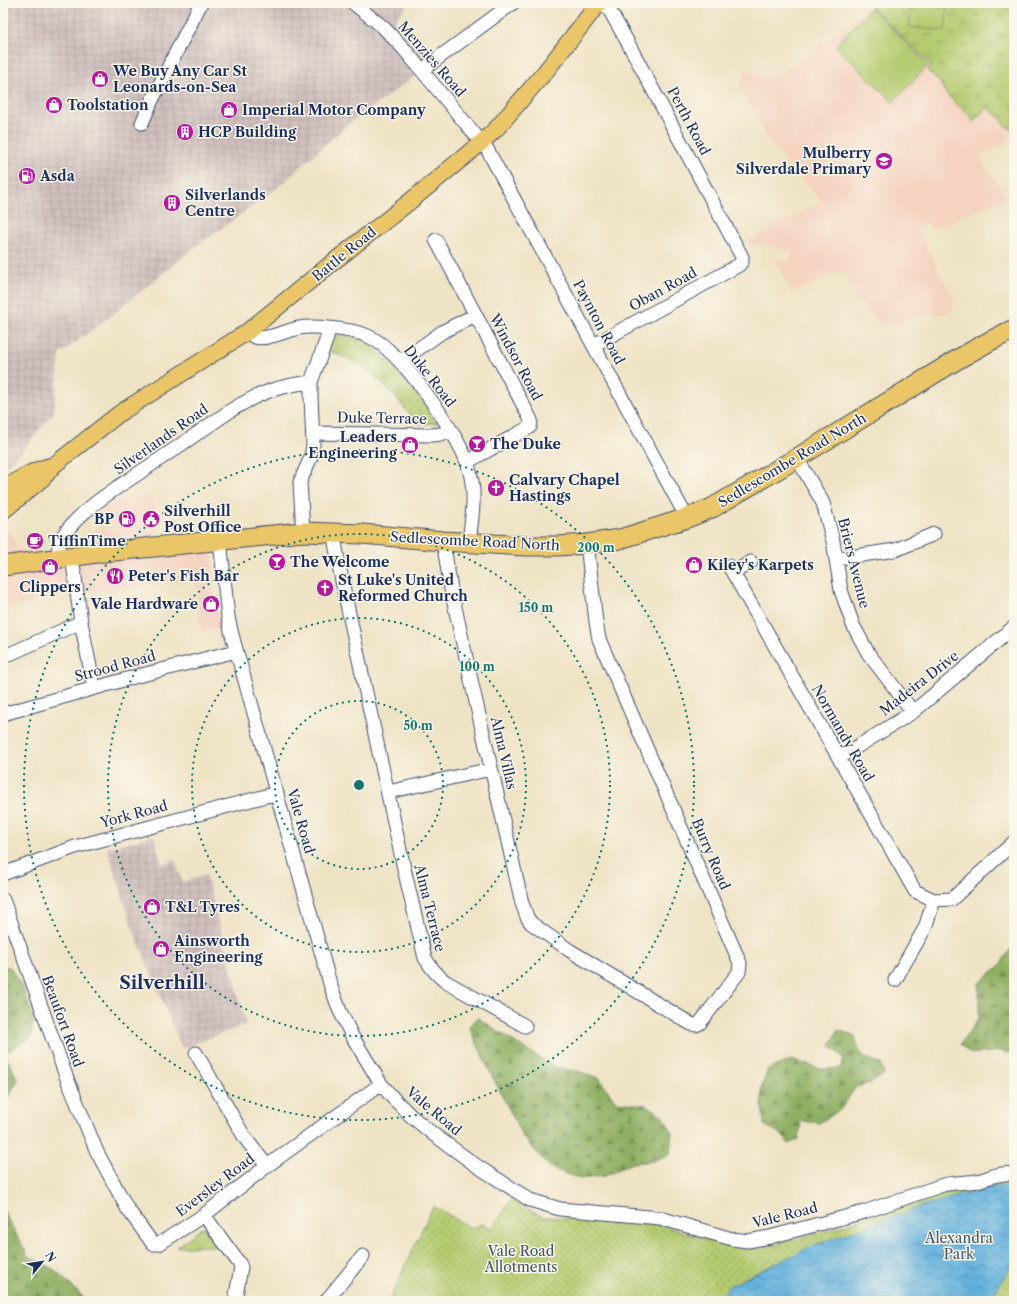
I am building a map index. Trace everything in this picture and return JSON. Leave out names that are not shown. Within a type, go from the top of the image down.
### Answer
[{"type":"highway","name":"Sedlescombe Road North","points":[[7,567],[65,557],[303,532],[333,532],[469,543],[533,546],[588,544],[620,538],[687,518],[712,508],[797,458],[958,359],[990,341],[1014,330]]},
{"type":"main road","name":"Battle Road","points":[[3,511],[44,478],[54,465],[120,413],[247,332],[482,142],[545,72],[598,3]]},
{"type":"main road","name":"Battle Road","points":[[3,490],[25,475],[38,469],[54,465]]},
{"type":"street","points":[[142,123],[201,3]]},
{"type":"street","name":"Menzies Road","points":[[353,3],[383,27],[422,70],[482,142]]},
{"type":"street","points":[[422,70],[512,3]]},
{"type":"street","name":"Perth Road","points":[[604,3],[624,35],[742,256]]},
{"type":"street","name":"Paynton Road","points":[[482,142],[495,162],[687,518]]},
{"type":"street","name":"Windsor Road","points":[[436,240],[531,420],[530,427],[467,462]]},
{"type":"street","name":"Oban Road","points":[[594,345],[739,265],[742,261],[742,256]]},
{"type":"street","points":[[400,362],[442,332],[476,315]]},
{"type":"street","name":"Duke Road","points":[[247,332],[255,337],[262,338],[298,328],[313,327],[352,331],[370,337],[390,351],[421,388],[451,430],[467,462],[471,479],[473,502],[469,543]]},
{"type":"street","points":[[303,532],[300,482],[311,457],[313,445],[310,396],[311,382],[327,338],[328,328]]},
{"type":"street","name":"Silverlands Road","points":[[94,687],[81,622],[65,557],[58,548],[61,539],[71,526],[88,510],[233,409],[251,398],[274,389],[311,382]]},
{"type":"street","name":"Duke Terrace","points":[[313,433],[432,435],[441,434],[451,430]]},
{"type":"street","name":"Briers Avenue","points":[[797,458],[823,503],[836,559],[841,590],[853,625],[868,652],[913,712]]},
{"type":"street","name":"Alma Terrace","points":[[333,532],[342,581],[425,958],[431,968],[446,982],[525,1026]]},
{"type":"street","points":[[836,559],[896,550],[934,534]]},
{"type":"street","name":"Vale Road","points":[[220,540],[228,617],[236,651],[331,987],[352,1036],[381,1084],[410,1116],[477,1166],[530,1200],[560,1209],[660,1218],[732,1239],[748,1241],[770,1237],[864,1212],[954,1182],[976,1181],[996,1175],[1014,1174]]},
{"type":"street","name":"Alma Villas","points":[[443,541],[451,589],[526,917],[531,923],[569,950]]},
{"type":"street","name":"Burry Road","points":[[569,950],[691,1024],[696,1025],[700,1023],[739,972],[740,963],[599,639],[588,544]]},
{"type":"street","name":"Normandy Road","points":[[751,562],[731,570],[915,892],[934,900]]},
{"type":"street","points":[[3,657],[81,622]]},
{"type":"street","name":"Madeira Drive","points":[[839,758],[913,712],[1014,627]]},
{"type":"street","name":"Strood Road","points":[[3,714],[94,687],[236,651]]},
{"type":"street","points":[[388,792],[491,769]]},
{"type":"street","name":"York Road","points":[[3,874],[75,847],[277,793]]},
{"type":"street","points":[[895,980],[925,928],[934,900],[952,899],[1014,842]]},
{"type":"street","name":"Beaufort Road","points":[[3,900],[66,1076],[97,1152]]},
{"type":"street","points":[[196,1053],[245,1138],[267,1166]]},
{"type":"street","name":"Eversley Road","points":[[97,1152],[127,1208],[153,1244],[160,1244],[204,1215],[267,1166],[381,1084]]},
{"type":"street","points":[[204,1215],[241,1267],[235,1301]]},
{"type":"street","points":[[326,1301],[363,1256]]},
{"type":"shaded area","points":[[3,3],[404,3],[406,7],[395,20],[431,65],[347,125],[275,190],[199,244],[108,318],[60,354],[54,412],[17,457],[3,469]]},
{"type":"shaded area","name":"Mulberry Silverdale Primary","points":[[877,3],[1014,3],[1014,140],[981,154],[986,167],[1008,198],[930,229],[927,223],[916,228],[955,301],[953,310],[949,313],[914,316],[897,325],[878,322],[857,298],[844,273],[840,271],[792,293],[775,258],[789,262],[792,252],[769,244],[756,246],[751,244],[749,241],[822,201],[773,148],[739,86],[747,70],[768,80],[802,60],[870,6]]},
{"type":"shaded area","points":[[153,496],[162,555],[211,550],[215,598],[220,628],[202,632],[194,581],[67,594],[3,610],[3,535],[9,531],[13,536],[15,546],[33,553],[99,548],[99,533],[94,525],[94,518],[99,513],[122,499]]},
{"type":"shaded area","points":[[154,836],[162,864],[175,860],[182,882],[206,875],[246,1024],[182,1049],[133,929],[107,848]]},
{"type":"green space","points":[[877,3],[1014,3],[1014,131],[1003,124],[1004,122],[987,107],[973,122],[971,117],[947,95],[939,81],[927,70],[932,65],[870,6]]},
{"type":"green space","points":[[912,3],[947,7],[945,31],[909,27]]},
{"type":"green space","points":[[871,8],[929,65],[893,102],[835,46]]},
{"type":"green space","points":[[337,335],[350,336],[359,339],[383,355],[413,389],[438,423],[420,424],[416,422],[388,388],[378,379],[357,363],[328,351],[332,338]]},
{"type":"green space","points":[[1014,948],[1014,1055],[1001,1051],[971,1054],[960,1044],[979,1018],[979,983],[999,966],[1011,949]]},
{"type":"green space","points":[[3,967],[10,967],[22,987],[33,1017],[32,1037],[4,1053],[18,1080],[3,1105]]},
{"type":"green space","points":[[478,1018],[557,1068],[577,1071],[599,1078],[616,1102],[647,1105],[663,1116],[672,1132],[670,1154],[653,1161],[632,1163],[605,1176],[580,1179],[551,1168],[523,1137],[488,1068],[469,1026]]},
{"type":"green space","points":[[838,1030],[855,1036],[860,1052],[866,1057],[881,1064],[884,1075],[871,1083],[856,1087],[840,1110],[819,1123],[801,1121],[799,1139],[789,1144],[780,1133],[764,1125],[761,1089],[768,1069],[792,1060],[821,1069],[841,1068],[844,1058],[830,1046]]},
{"type":"green space","name":"Alexandra Park","points":[[1014,1173],[1014,1301],[389,1301],[433,1206],[471,1228],[482,1224],[493,1228],[512,1199],[543,1217],[629,1220],[662,1225],[730,1247],[760,1248],[832,1229],[900,1206]]},
{"type":"green space","points":[[3,1210],[28,1256],[55,1270],[87,1301],[3,1301]]},
{"type":"green space","points":[[204,1226],[219,1246],[177,1247]]},
{"type":"water","points":[[996,1186],[1014,1189],[1014,1261],[990,1301],[719,1301],[729,1286],[812,1246],[925,1205]]},
{"type":"place","name":"We Buy Any Car St Leonards-on-Sea","points":[[100,79]]},
{"type":"place","name":"Toolstation","points":[[54,105]]},
{"type":"place","name":"Imperial Motor Company","points":[[229,110]]},
{"type":"place","name":"HCP Building","points":[[185,132]]},
{"type":"place","name":"Mulberry Silverdale Primary","points":[[884,161]]},
{"type":"place","name":"Asda","points":[[27,176]]},
{"type":"place","name":"Silverlands Centre","points":[[172,203]]},
{"type":"place","name":"The Duke","points":[[477,444]]},
{"type":"place","name":"Leaders Engineering","points":[[410,445]]},
{"type":"place","name":"Calvary Chapel Hastings","points":[[496,488]]},
{"type":"place","name":"BP","points":[[127,519]]},
{"type":"place","name":"Silverhill Post Office","points":[[151,519]]},
{"type":"place","name":"TiffinTime","points":[[35,541]]},
{"type":"place","name":"The Welcome","points":[[277,562]]},
{"type":"place","name":"Kiley's Karpets","points":[[694,565]]},
{"type":"place","name":"Clippers","points":[[50,567]]},
{"type":"place","name":"Peter's Fish Bar","points":[[115,576]]},
{"type":"place","name":"St Luke's United Reformed Church","points":[[325,588]]},
{"type":"place","name":"Vale Hardware","points":[[211,604]]},
{"type":"place","name":"T&L Tyres","points":[[152,907]]},
{"type":"place","name":"Ainsworth Engineering","points":[[161,949]]},
{"type":"district","name":"Silverhill","points":[[162,983]]},
{"type":"park label","name":"Vale Road Allotments","points":[[521,1260]]}]
